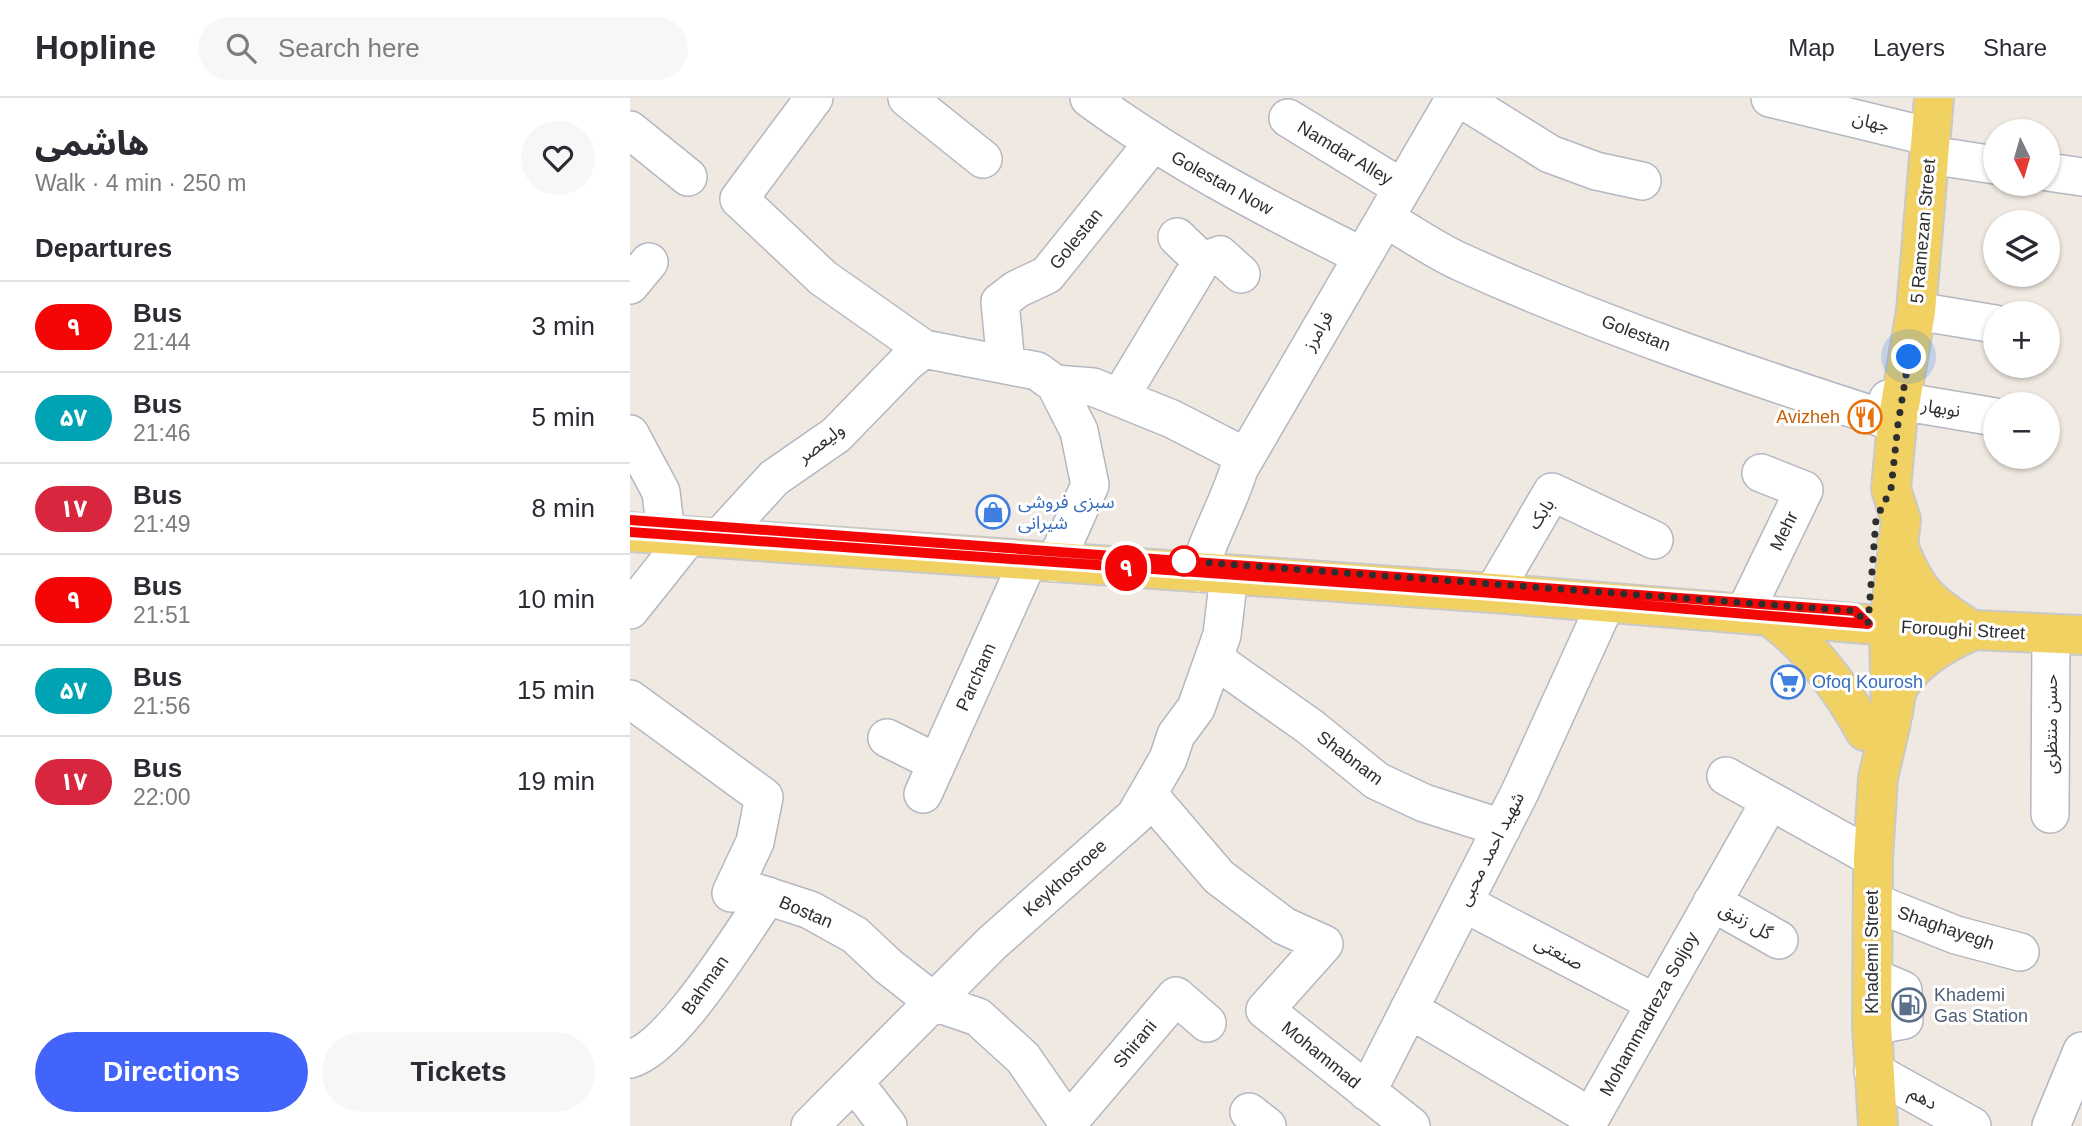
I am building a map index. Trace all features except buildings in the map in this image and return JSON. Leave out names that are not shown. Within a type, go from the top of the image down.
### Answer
[{"type":"main road","name":"5 Ramezan Street","points":[[1879,625],[1900,520],[1891,489],[1896,408],[1916,311],[1934,98]]},
{"type":"main road","name":"5 Ramezan Street","points":[[1879,625],[1876,519],[1891,489]]},
{"type":"main road","name":"Foroughi Street","points":[[676,535],[1493,593],[1879,625],[2066,634]]},
{"type":"main road","points":[[1897,543],[1907,568],[1930,604],[1972,631]]},
{"type":"main road","points":[[1758,616],[1793,634],[1847,698],[1878,726],[1898,690],[1912,672],[1948,640],[1972,631]]},
{"type":"main road","name":"Khademi Street","points":[[1878,1126],[1873,1071],[1872,977],[1879,625]]},
{"type":"street","points":[[907,98],[983,159]]},
{"type":"street","name":"Golestan Now","points":[[1090,98],[1152,144],[1276,214],[1362,256]]},
{"type":"street","points":[[1458,98],[1549,154],[1596,171],[1642,181]]},
{"type":"street","name":"فرامرز","points":[[1213,574],[1208,539],[1229,501],[1246,457],[1393,203],[1458,98]]},
{"type":"street","name":"جهان","points":[[1770,98],[1983,161]]},
{"type":"street","points":[[811,99],[739,199],[823,278],[924,349],[1037,371],[1055,384],[1093,387],[1172,419],[1246,457]]},
{"type":"street","name":"Namdar Alley","points":[[1288,118],[1393,203]]},
{"type":"street","points":[[630,131],[688,177]]},
{"type":"street","name":"Golestan","points":[[1006,365],[1000,302],[1017,289],[1047,275],[1152,144]]},
{"type":"street","points":[[2060,174],[2082,177]]},
{"type":"street","name":"Golestan","points":[[1393,203],[1461,262],[1741,373],[1896,408]]},
{"type":"street","points":[[1120,397],[1189,249],[1220,255],[1241,274]]},
{"type":"street","points":[[1916,311],[1983,322]]},
{"type":"street","name":"ولیعصر","points":[[676,535],[774,478],[836,435],[906,363],[924,349]]},
{"type":"street","name":"Parcham","points":[[887,738],[930,778],[1041,562],[1090,485],[1079,431],[1055,384]]},
{"type":"street","name":"نوبهار","points":[[1896,408],[1983,416]]},
{"type":"street","points":[[630,434],[661,492],[676,535],[630,610]]},
{"type":"street","name":"Mehr","points":[[1758,616],[1804,490],[1761,473]]},
{"type":"street","name":"بابک","points":[[1493,593],[1552,492],[1654,540]]},
{"type":"street","points":[[630,520],[1855,611],[1879,625]]},
{"type":"street","name":"Keykhosroee","points":[[810,1126],[992,943],[1135,816],[1168,759],[1176,734],[1196,708],[1222,635],[1213,574]]},
{"type":"street","name":"شهید احمد محبی","points":[[1384,1112],[1409,1009],[1502,828],[1606,603]]},
{"type":"street","name":"حسن منتظری","points":[[2050,814],[2066,634]]},
{"type":"street","name":"Shabnam","points":[[1214,659],[1309,726],[1377,781],[1424,803],[1502,828]]},
{"type":"street","name":"Bostan","points":[[630,699],[764,797],[755,842],[731,893],[758,893],[810,910],[855,935],[888,966],[934,1002],[978,1017],[1023,1058],[1069,1125]]},
{"type":"street","points":[[1726,776],[1873,858]]},
{"type":"street","name":"Mohammad","points":[[1147,794],[1219,877],[1284,926],[1324,944],[1265,1010],[1384,1112]]},
{"type":"street","name":"Mohammadreza Soljoy","points":[[1409,1009],[1591,1117],[1770,801]]},
{"type":"street","name":"Bahman","points":[[630,1059],[642,1056],[680,1021],[768,896]]},
{"type":"street","name":"گل زنبق","points":[[1712,902],[1779,940]]},
{"type":"street","name":"Shaghayegh","points":[[1873,902],[1955,935],[2020,952]]},
{"type":"street","name":"صنعتی","points":[[1464,903],[1655,1003]]},
{"type":"street","name":"Shirani","points":[[1069,1125],[1176,996],[1207,1023]]},
{"type":"street","points":[[2051,1126],[2082,1051]]},
{"type":"street","name":"دهم","points":[[1873,1071],[1972,1126]]},
{"type":"street","points":[[855,1083],[888,1126]]},
{"type":"bus line","name":"۹","points":[[630,520],[1855,611],[1868,624],[1493,593],[630,532]]},
{"type":"place","name":"Avizheh","points":[[1865,417]]},
{"type":"place","name":"سبزی فروشی شیرانی","points":[[993,512]]},
{"type":"place","name":"Ofoq Kourosh","points":[[1788,682]]},
{"type":"place","name":"Khademi Gas Station","points":[[1909,1005]]},
{"type":"route","points":[[1184,561],[1855,611],[1868,624],[1876,519],[1891,489],[1909,357]]}]
